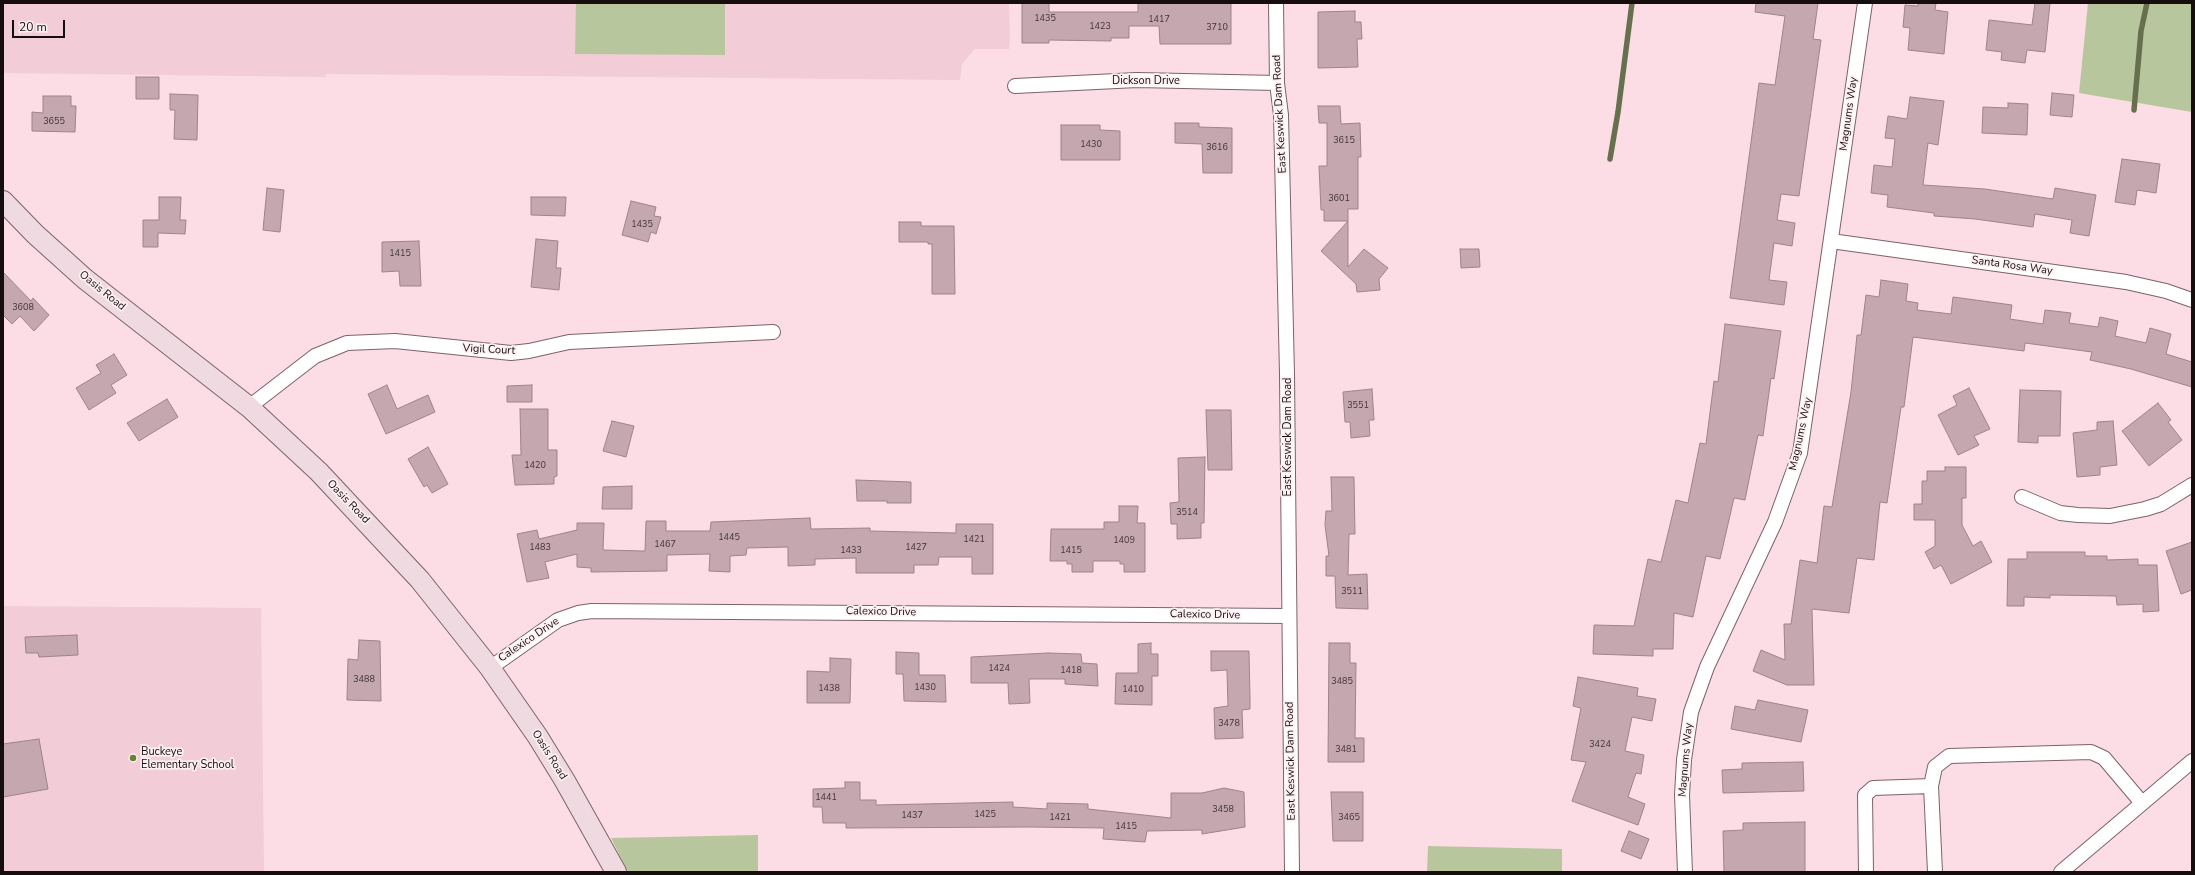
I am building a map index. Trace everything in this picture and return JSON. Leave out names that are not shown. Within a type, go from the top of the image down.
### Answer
[{"type":"main road","name":"Oasis Road","points":[[3,200],[36,234],[86,279],[249,407],[319,472],[390,547],[420,580],[490,668],[558,769],[616,872]]},
{"type":"street","name":"East Keswick Dam Road","points":[[1276,3],[1277,83],[1281,114],[1288,374],[1292,872]]},
{"type":"street","name":"Magnums Way","points":[[1684,872],[1682,795],[1685,753],[1691,712],[1707,667],[1775,522],[1795,469],[1808,403],[1864,3]]},
{"type":"street","name":"Dickson Drive","points":[[1015,86],[1137,80],[1277,83]]},
{"type":"street","name":"Santa Rosa Way","points":[[1831,240],[2126,282],[2192,300]]},
{"type":"street","name":"Vigil Court","points":[[249,407],[315,356],[347,343],[395,341],[511,353],[529,351],[569,342],[773,332]]},
{"type":"street","points":[[2022,497],[2060,513],[2110,516],[2145,510],[2161,504],[2192,485]]},
{"type":"street","name":"Calexico Drive","points":[[490,668],[558,620],[578,613],[592,611],[1289,616]]},
{"type":"street","points":[[1935,872],[1931,786],[1935,767],[1949,756],[2091,752],[2104,758],[2142,803]]},
{"type":"street","points":[[2061,872],[2192,761]]},
{"type":"street","points":[[1866,872],[1865,796],[1873,788],[1931,786]]},
{"type":"shaded area","points":[[3,3],[1009,3],[1010,40],[1009,49],[975,49],[962,64],[960,80],[326,74],[326,77],[3,73]]},
{"type":"shaded area","name":"Buckeye Elementary School","points":[[3,606],[261,608],[264,872],[3,872]]},
{"type":"green space","points":[[576,3],[725,3],[725,55],[575,54]]},
{"type":"green space","points":[[2088,3],[2192,3],[2192,112],[2079,93]]},
{"type":"green space","points":[[758,835],[758,872],[628,872],[611,838]]},
{"type":"green space","points":[[1428,846],[1562,849],[1562,872],[1427,872]]},
{"type":"building","points":[[1022,3],[1049,3],[1049,12],[1138,12],[1138,3],[1231,3],[1231,44],[1160,44],[1159,26],[1129,26],[1129,38],[1111,38],[1111,41],[1049,40],[1049,43],[1022,43]]},
{"type":"building","points":[[1756,3],[1818,3],[1813,39],[1821,40],[1799,196],[1781,194],[1777,220],[1795,223],[1792,246],[1774,243],[1769,280],[1787,282],[1784,305],[1730,298],[1759,83],[1775,85],[1785,16],[1755,12]]},
{"type":"building","points":[[1918,3],[1936,3],[1935,10],[1948,12],[1944,54],[1908,50],[1910,28],[1903,27],[1905,5],[1918,6]]},
{"type":"building","points":[[2035,3],[2050,3],[2045,52],[2027,50],[2025,63],[2001,60],[2002,52],[1986,50],[1989,20],[2032,25]]},
{"type":"building","points":[[1355,11],[1355,22],[1361,22],[1362,39],[1357,39],[1358,67],[1318,68],[1318,12]]},
{"type":"building","points":[[136,77],[159,77],[159,99],[136,99]]},
{"type":"building","points":[[2052,93],[2074,95],[2072,117],[2050,115]]},
{"type":"building","points":[[170,94],[198,95],[197,140],[174,139],[175,110],[170,110]]},
{"type":"building","points":[[43,96],[71,96],[71,106],[76,106],[75,132],[32,131],[32,112],[43,113]]},
{"type":"building","points":[[1910,97],[1944,101],[1938,145],[1928,143],[1923,185],[1985,189],[2053,199],[2055,188],[2096,195],[2089,236],[2070,233],[2072,220],[2035,214],[2033,227],[1975,219],[1934,216],[1934,213],[1887,207],[1888,195],[1871,193],[1874,165],[1892,167],[1895,139],[1885,138],[1888,116],[1907,119]]},
{"type":"building","points":[[2008,103],[2028,104],[2027,135],[1982,133],[1983,107],[2008,108]]},
{"type":"building","points":[[1318,106],[1340,106],[1341,124],[1360,123],[1361,157],[1358,157],[1358,209],[1348,209],[1348,221],[1324,221],[1324,210],[1321,210],[1319,166],[1327,166],[1327,123],[1319,123]]},
{"type":"building","points":[[1175,123],[1199,123],[1199,127],[1232,128],[1232,173],[1203,173],[1202,144],[1175,143]]},
{"type":"building","points":[[1061,125],[1100,125],[1100,130],[1120,131],[1120,160],[1061,160]]},
{"type":"building","points":[[2122,159],[2160,164],[2156,193],[2137,190],[2135,205],[2115,202]]},
{"type":"building","points":[[267,188],[284,190],[280,232],[263,230]]},
{"type":"building","points":[[159,197],[181,197],[180,220],[186,220],[185,234],[158,233],[158,247],[143,247],[143,220],[159,220]]},
{"type":"building","points":[[531,197],[566,197],[565,216],[531,215]]},
{"type":"building","points":[[631,201],[656,207],[654,216],[661,217],[656,234],[651,232],[648,242],[622,235]]},
{"type":"building","points":[[1348,221],[1348,267],[1364,249],[1388,268],[1379,279],[1380,290],[1357,292],[1356,284],[1321,251]]},
{"type":"building","points":[[899,222],[921,222],[921,226],[954,226],[955,294],[932,294],[932,244],[928,244],[928,242],[899,242]]},
{"type":"building","points":[[536,239],[558,241],[556,268],[561,268],[559,290],[531,287]]},
{"type":"building","points":[[419,241],[421,286],[400,286],[399,271],[382,272],[382,242]]},
{"type":"building","points":[[1460,249],[1479,249],[1480,267],[1461,268]]},
{"type":"building","points":[[3,272],[31,301],[33,298],[49,315],[34,331],[20,316],[12,324],[3,315]]},
{"type":"building","points":[[1881,280],[1908,284],[1906,301],[1918,303],[1917,310],[1951,314],[1953,297],[2012,305],[2010,319],[2043,324],[2045,310],[2071,313],[2069,323],[2098,327],[2100,317],[2118,321],[2115,336],[2146,343],[2150,328],[2171,334],[2166,354],[2192,362],[2192,387],[2131,369],[2090,360],[2092,352],[2025,343],[2024,351],[1913,337],[1904,407],[1901,407],[1887,503],[1880,502],[1874,560],[1857,558],[1849,613],[1812,609],[1814,685],[1787,685],[1753,671],[1761,650],[1785,660],[1784,624],[1791,624],[1800,560],[1817,563],[1824,506],[1832,507],[1851,392],[1857,335],[1861,335],[1866,295],[1879,297]]},
{"type":"building","points":[[1725,324],[1781,331],[1774,379],[1771,378],[1763,436],[1758,435],[1745,500],[1734,498],[1720,559],[1706,556],[1693,617],[1674,613],[1673,649],[1653,649],[1653,656],[1593,654],[1594,625],[1634,626],[1648,559],[1661,562],[1676,500],[1688,503],[1700,443],[1706,444],[1714,381],[1718,382]]},
{"type":"building","points":[[114,354],[127,375],[111,385],[116,393],[89,410],[76,388],[101,373],[96,365]]},
{"type":"building","points":[[387,385],[397,409],[428,395],[435,412],[386,434],[368,394]]},
{"type":"building","points":[[532,385],[532,402],[507,402],[507,386]]},
{"type":"building","points":[[1969,388],[1990,429],[1974,436],[1979,445],[1958,455],[1938,415],[1957,405],[1953,396]]},
{"type":"building","points":[[1372,389],[1374,420],[1369,420],[1370,436],[1351,438],[1350,422],[1345,422],[1343,392]]},
{"type":"building","points":[[2020,390],[2061,391],[2060,436],[2038,436],[2038,443],[2018,442]]},
{"type":"building","points":[[167,399],[178,417],[139,441],[127,423]]},
{"type":"building","points":[[2158,403],[2171,420],[2168,422],[2182,440],[2149,466],[2122,431]]},
{"type":"building","points":[[520,409],[548,409],[548,450],[557,450],[557,476],[554,477],[554,484],[515,485],[512,455],[521,455]]},
{"type":"building","points":[[1206,410],[1231,410],[1232,470],[1208,470]]},
{"type":"building","points":[[612,421],[634,426],[626,457],[603,451]]},
{"type":"building","points":[[2113,421],[2117,465],[2100,467],[2100,475],[2077,477],[2073,433],[2097,430],[2097,422]]},
{"type":"building","points":[[428,447],[448,484],[432,493],[427,485],[424,487],[408,459]]},
{"type":"building","points":[[1205,457],[1204,523],[1201,523],[1201,538],[1177,539],[1177,524],[1171,524],[1170,503],[1179,502],[1178,458]]},
{"type":"building","points":[[1945,467],[1966,467],[1966,498],[1962,498],[1962,525],[1973,546],[1981,541],[1992,562],[1951,584],[1941,565],[1934,569],[1925,552],[1935,546],[1935,520],[1914,520],[1914,504],[1922,504],[1922,481],[1927,481],[1927,471],[1945,471]]},
{"type":"building","points":[[1331,477],[1354,477],[1355,534],[1349,534],[1348,575],[1367,574],[1368,609],[1336,608],[1335,576],[1326,576],[1326,556],[1329,556],[1325,525],[1326,511],[1332,511]]},
{"type":"building","points":[[856,480],[911,482],[911,503],[857,501]]},
{"type":"building","points":[[632,486],[632,509],[602,509],[603,487]]},
{"type":"building","points":[[1119,506],[1138,506],[1137,523],[1145,523],[1145,572],[1124,572],[1124,564],[1120,564],[1120,561],[1093,561],[1093,572],[1072,572],[1072,564],[1067,564],[1067,561],[1050,561],[1051,529],[1104,529],[1104,522],[1119,522]]},
{"type":"building","points":[[810,518],[811,529],[870,528],[870,531],[956,533],[956,524],[993,524],[993,574],[972,574],[972,557],[939,557],[938,565],[914,565],[914,573],[856,573],[856,558],[815,559],[815,565],[788,566],[788,547],[747,548],[746,555],[730,556],[730,572],[709,571],[710,554],[667,555],[667,571],[591,572],[591,568],[577,567],[577,554],[545,562],[549,578],[527,582],[517,534],[537,530],[539,539],[577,530],[577,523],[604,523],[603,550],[645,551],[646,521],[666,521],[666,531],[710,531],[711,522]]},
{"type":"building","points":[[2192,542],[2192,590],[2181,594],[2166,551]]},
{"type":"building","points":[[2027,552],[2085,552],[2085,556],[2107,556],[2107,560],[2138,559],[2138,565],[2157,565],[2159,611],[2143,612],[2143,604],[2117,605],[2116,596],[2050,595],[2050,598],[2024,597],[2024,606],[2007,606],[2008,559],[2027,559]]},
{"type":"building","points":[[77,635],[78,655],[39,657],[38,653],[26,653],[25,637]]},
{"type":"building","points":[[359,640],[380,641],[381,701],[347,700],[348,659],[358,660]]},
{"type":"building","points":[[1151,643],[1151,654],[1158,654],[1158,676],[1152,676],[1152,705],[1115,704],[1116,673],[1138,673],[1138,644]]},
{"type":"building","points":[[1329,643],[1350,643],[1350,663],[1356,663],[1355,738],[1364,738],[1364,762],[1328,762]]},
{"type":"building","points":[[1211,651],[1249,651],[1250,709],[1242,710],[1243,738],[1215,739],[1214,708],[1228,706],[1227,670],[1211,671]]},
{"type":"building","points":[[896,652],[919,653],[919,675],[945,675],[946,702],[904,701],[903,674],[896,674]]},
{"type":"building","points":[[1048,653],[1081,654],[1082,663],[1097,664],[1098,686],[1065,684],[1065,679],[1029,679],[1030,703],[1009,704],[1008,683],[971,683],[971,657]]},
{"type":"building","points":[[830,658],[851,659],[850,703],[807,703],[807,671],[830,672]]},
{"type":"building","points":[[1578,677],[1638,688],[1637,696],[1656,699],[1652,721],[1632,717],[1625,751],[1644,755],[1641,774],[1636,773],[1628,797],[1645,804],[1638,825],[1572,801],[1586,762],[1571,760],[1581,708],[1573,706]]},
{"type":"building","points":[[1758,700],[1808,710],[1801,742],[1731,729],[1735,706],[1755,710]]},
{"type":"building","points":[[39,739],[48,789],[3,797],[3,744]]},
{"type":"building","points":[[1803,762],[1804,791],[1723,793],[1722,770],[1742,769],[1742,763]]},
{"type":"building","points":[[845,782],[860,782],[860,800],[876,800],[876,805],[1013,802],[1013,807],[1047,809],[1047,803],[1088,804],[1088,809],[1171,818],[1171,793],[1202,793],[1224,788],[1244,792],[1245,827],[1202,834],[1202,830],[1147,831],[1145,842],[1103,839],[1104,828],[846,828],[846,823],[823,823],[822,807],[813,807],[813,789],[845,788]]},
{"type":"building","points":[[1331,792],[1363,792],[1363,841],[1333,841]]},
{"type":"building","points":[[1805,822],[1805,872],[1724,872],[1723,831],[1743,830],[1743,823]]},
{"type":"building","points":[[1629,831],[1649,839],[1641,859],[1621,851]]},
{"type":"waterway","points":[[1610,159],[1618,112],[1632,3]]},
{"type":"waterway","points":[[2134,110],[2141,31],[2147,3]]},
{"type":"place","name":"Buckeye Elementary School","points":[[133,758]]}]
